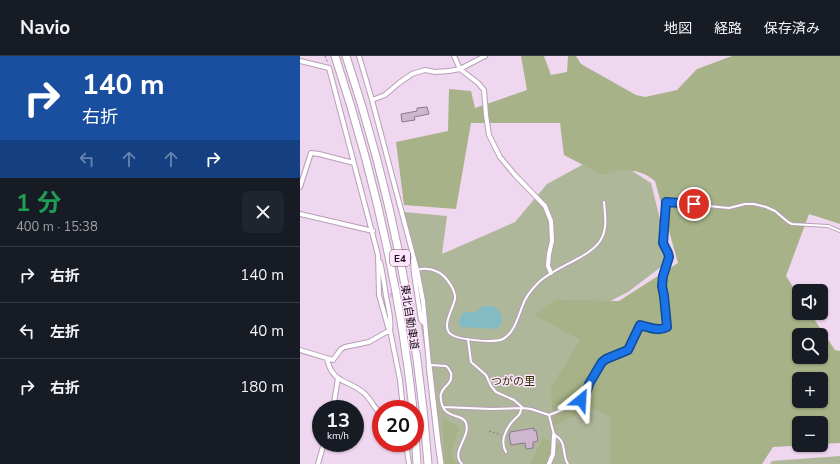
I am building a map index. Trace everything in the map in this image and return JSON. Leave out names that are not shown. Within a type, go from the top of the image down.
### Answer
[{"type":"highway","name":"東北自動車道","points":[[335,56],[362,145],[386,245],[395,286],[404,340],[411,400]]},
{"type":"highway","name":"東北自動車道","points":[[346,56],[373,144],[397,243],[414,338],[422,396],[428,464]]},
{"type":"highway","points":[[417,452],[418,464]]},
{"type":"street","points":[[359,56],[417,270],[423,301],[441,464]]},
{"type":"street","points":[[454,56],[460,69],[478,83],[484,90],[489,135],[500,157],[545,206],[551,221],[552,241],[548,266],[551,273]]},
{"type":"street","points":[[372,100],[385,95],[412,74],[425,70],[435,72],[460,69],[485,56]]},
{"type":"street","points":[[300,61],[329,68],[383,273],[388,295],[391,324],[390,330]]},
{"type":"street","points":[[300,187],[310,153],[354,163]]},
{"type":"street","points":[[300,214],[373,231]]},
{"type":"street","points":[[412,252],[414,291],[421,320],[425,324]]},
{"type":"street","points":[[378,255],[379,295],[390,330],[400,380],[401,400]]},
{"type":"street","points":[[300,350],[333,360],[341,349],[369,342],[390,330]]},
{"type":"street","points":[[327,359],[332,373],[338,378],[357,387],[372,403]]},
{"type":"street","points":[[334,400],[338,378]]},
{"type":"street","points":[[550,464],[554,450],[554,435]]},
{"type":"street","points":[[318,464],[321,452]]},
{"type":"street","points":[[407,452],[408,464]]},
{"type":"lane","points":[[417,270],[431,269],[439,272],[451,285],[454,291],[455,299],[449,314],[447,328],[450,334],[457,338],[490,341],[502,339],[512,330],[526,299],[539,282],[551,273],[585,254],[599,242],[603,236],[605,227],[606,218],[604,202]]},
{"type":"lane","points":[[442,407],[463,409],[531,409],[549,415],[572,406],[581,400],[586,394],[589,384],[602,362],[628,350],[640,325],[660,329],[667,327],[662,286],[663,276],[669,257],[663,243],[666,202],[729,208],[745,204],[754,204],[774,211],[792,224],[828,226],[840,231]]},
{"type":"lane","points":[[468,339],[471,362],[486,375],[491,386],[496,392],[514,400],[522,409]]},
{"type":"lane","points":[[430,365],[446,366],[451,371],[450,382],[440,395],[441,404],[447,413],[465,421],[466,430],[458,453],[459,461],[462,464]]},
{"type":"lane","points":[[506,452],[504,448],[505,432],[511,422],[521,413],[522,409]]},
{"type":"lane","points":[[549,415],[554,435],[561,439],[566,462],[568,464]]},
{"type":"path","points":[[325,56],[329,68]]},
{"type":"path","points":[[489,431],[504,436]]},
{"type":"green space","name":"つがの里","points":[[604,153],[651,183],[670,260],[628,292],[571,321],[665,464],[442,464],[404,212],[447,216],[442,254],[515,222],[547,184]]},
{"type":"green space","points":[[840,456],[840,464],[770,464],[772,461]]},
{"type":"shaded area","points":[[521,56],[544,56],[551,75],[567,72],[568,56],[576,56],[581,64],[636,95],[645,97],[677,90],[697,69],[732,56],[840,56],[840,224],[809,214],[786,276],[792,285],[792,320],[815,320],[820,328],[792,328],[792,364],[828,364],[828,340],[835,350],[840,351],[840,443],[828,444],[828,416],[792,416],[792,446],[773,447],[762,464],[610,464],[610,416],[592,408],[553,426],[551,387],[580,340],[534,315],[556,300],[619,301],[678,263],[655,181],[643,173],[630,170],[616,171],[602,175],[564,155],[560,123],[471,123],[456,209],[404,205],[396,142],[448,131],[449,89],[471,91],[475,108],[527,90]]},
{"type":"shaded area","points":[[483,306],[494,306],[501,314],[502,319],[498,329],[460,327],[460,319],[464,312],[475,312]]},
{"type":"shaded area","points":[[442,417],[459,428],[451,454],[456,464],[445,464]]},
{"type":"shaded area","points":[[543,437],[560,447],[551,464],[530,464]]},
{"type":"building","points":[[427,107],[429,114],[414,117],[415,120],[402,122],[401,114],[417,111],[417,108]]},
{"type":"building","points":[[534,428],[534,431],[536,430],[538,441],[533,442],[533,448],[526,449],[525,443],[511,445],[509,435],[510,432]]},
{"type":"tunnel","points":[[390,295],[412,292]]},
{"type":"route","points":[[581,400],[586,394],[589,384],[602,362],[628,350],[640,325],[660,329],[667,327],[668,324],[662,286],[665,267],[669,257],[663,243],[666,202],[694,204]]}]
